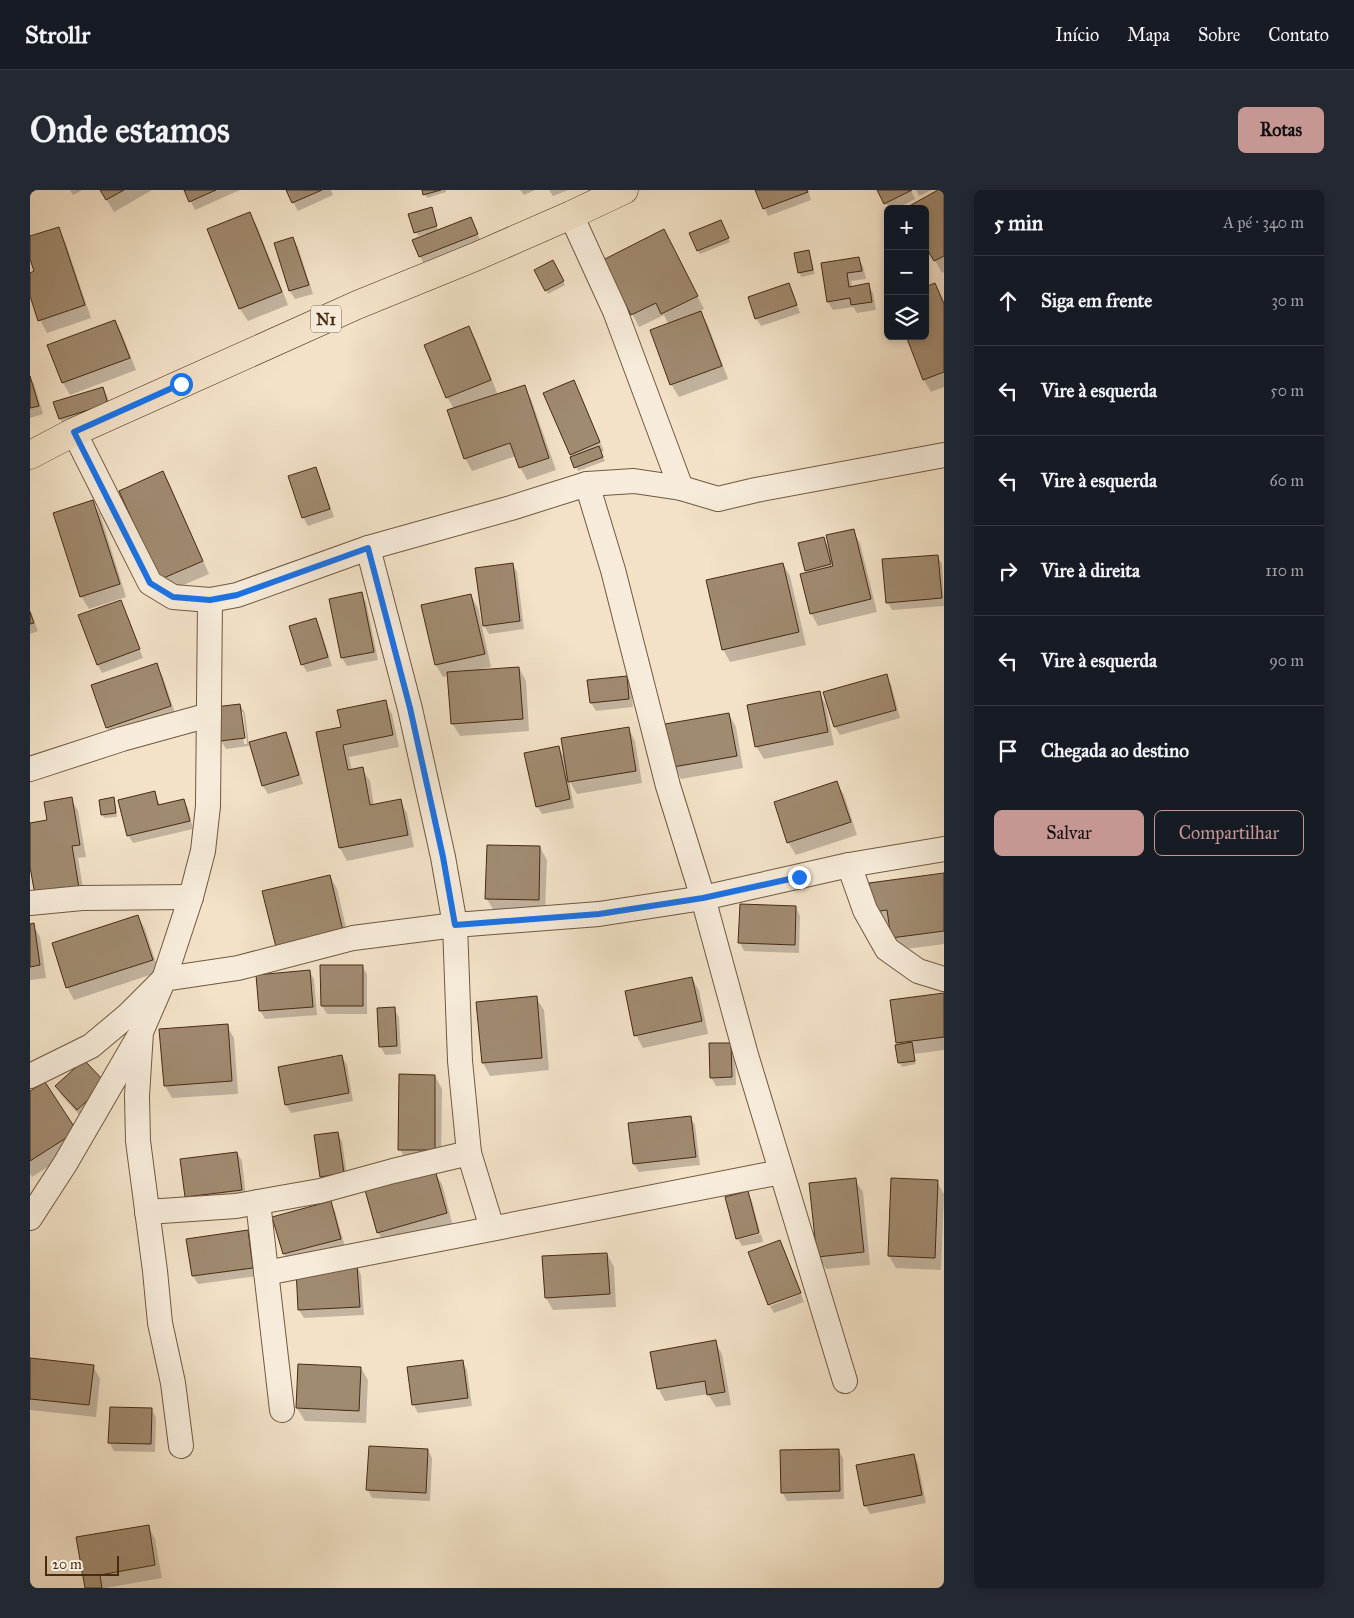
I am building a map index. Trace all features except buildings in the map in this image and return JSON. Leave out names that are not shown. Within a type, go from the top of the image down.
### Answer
[{"type":"main road","name":"N1","points":[[30,455],[74,432],[357,306],[571,215],[624,190]]},
{"type":"street","points":[[571,215],[615,311],[681,488]]},
{"type":"street","points":[[74,432],[150,583],[173,597],[210,600],[237,595],[368,548],[511,508],[587,484],[634,482],[681,488],[718,499],[756,490],[944,455]]},
{"type":"street","points":[[587,484],[613,570],[668,786],[703,898],[746,1056],[845,1381]]},
{"type":"street","points":[[368,548],[410,708],[443,857],[455,925],[460,1061],[469,1153],[492,1228]]},
{"type":"street","points":[[30,1218],[65,1164],[141,1032],[164,979],[191,896],[203,852],[208,806],[210,600]]},
{"type":"street","points":[[30,769],[122,739],[209,715]]},
{"type":"street","points":[[30,1076],[91,1046],[128,1015],[164,979],[238,968],[353,938],[455,925],[599,914],[703,898],[849,865],[944,849]]},
{"type":"street","points":[[849,865],[865,910],[887,949],[918,971],[944,979]]},
{"type":"street","points":[[30,903],[82,898],[191,896]]},
{"type":"street","points":[[141,1032],[137,1096],[138,1141],[160,1323],[172,1384],[181,1446]]},
{"type":"street","points":[[147,1212],[236,1206],[320,1191],[469,1153]]},
{"type":"street","points":[[266,1273],[782,1172]]},
{"type":"street","points":[[258,1202],[282,1410]]},
{"type":"route","points":[[181,384],[74,432],[150,583],[173,597],[210,600],[237,595],[368,548],[410,708],[443,857],[455,925],[599,914],[703,898],[799,877]]}]
